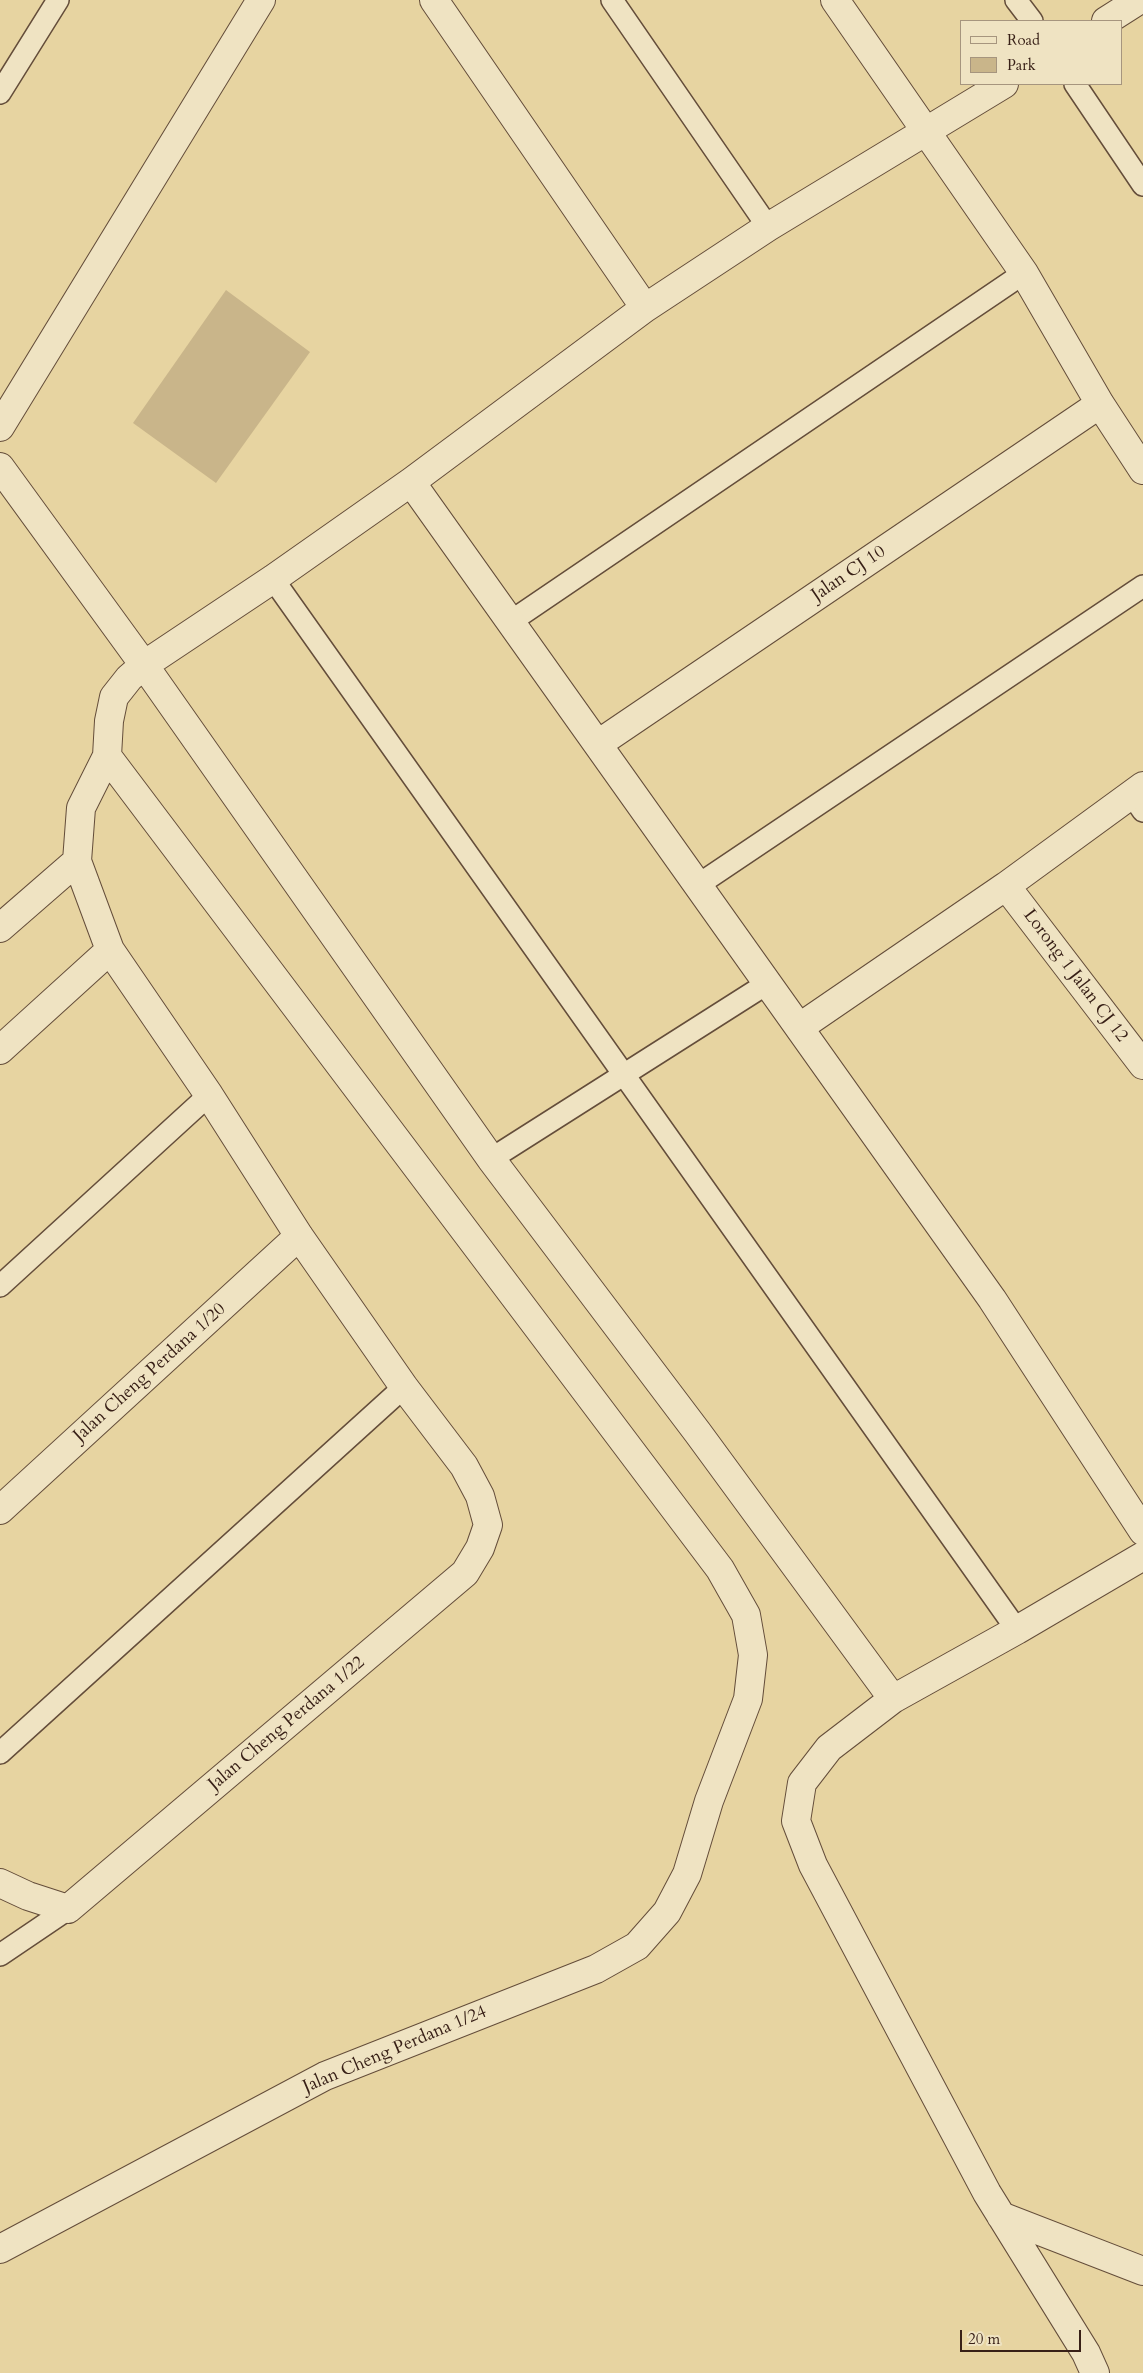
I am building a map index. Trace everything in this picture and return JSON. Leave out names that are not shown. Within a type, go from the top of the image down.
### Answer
[{"type":"street","points":[[0,427],[261,0]]},
{"type":"street","points":[[434,0],[645,308]]},
{"type":"street","points":[[834,0],[927,130],[1024,273],[1100,404],[1143,470]]},
{"type":"street","points":[[1108,20],[1139,0]]},
{"type":"street","points":[[404,1387],[300,1236],[209,1095],[110,950],[77,862],[81,808],[107,756],[108,722],[114,697],[129,678],[144,665],[273,579],[411,482],[645,308],[768,226],[1002,85]]},
{"type":"street","name":"Jalan CJ 10","points":[[598,744],[1100,404]]},
{"type":"street","points":[[0,467],[144,665],[491,1159],[698,1433],[893,1699]]},
{"type":"street","points":[[411,482],[992,1298],[1143,1531]]},
{"type":"street","name":"Jalan Cheng Perdana 1/24","points":[[0,2249],[324,2076],[596,1969],[637,1946],[667,1912],[687,1874],[709,1801],[748,1699],[753,1655],[746,1615],[720,1569],[107,756]]},
{"type":"street","points":[[800,1027],[1139,797]]},
{"type":"street","points":[[0,928],[77,862]]},
{"type":"street","name":"Lorong 1 Jalan CJ 12","points":[[1006,886],[1143,1066]]},
{"type":"street","points":[[0,1050],[110,950]]},
{"type":"street","name":"Jalan Cheng Perdana 1/20","points":[[0,1510],[300,1236]]},
{"type":"street","name":"Jalan Cheng Perdana 1/22","points":[[68,1909],[466,1573],[480,1548],[488,1525],[480,1496],[464,1466],[404,1387]]},
{"type":"street","points":[[1095,2373],[1086,2353],[1001,2216],[812,1865],[796,1821],[802,1782],[829,1748],[893,1699],[1017,1630],[1143,1556]]},
{"type":"street","points":[[0,1883],[28,1896],[68,1909]]},
{"type":"street","points":[[1001,2216],[1143,2271]]},
{"type":"lane","points":[[0,93],[58,0]]},
{"type":"lane","points":[[612,0],[768,226]]},
{"type":"lane","points":[[1016,0],[1031,20]]},
{"type":"lane","points":[[1076,85],[1143,185]]},
{"type":"lane","points":[[510,622],[1024,273]]},
{"type":"lane","points":[[273,579],[1017,1630]]},
{"type":"lane","points":[[698,885],[1143,586]]},
{"type":"lane","points":[[491,1159],[768,983]]},
{"type":"lane","points":[[0,1286],[209,1095]]},
{"type":"lane","points":[[0,1753],[404,1387]]},
{"type":"lane","points":[[0,1955],[68,1909]]},
{"type":"green space","points":[[226,290],[310,352],[216,483],[133,423]]}]
